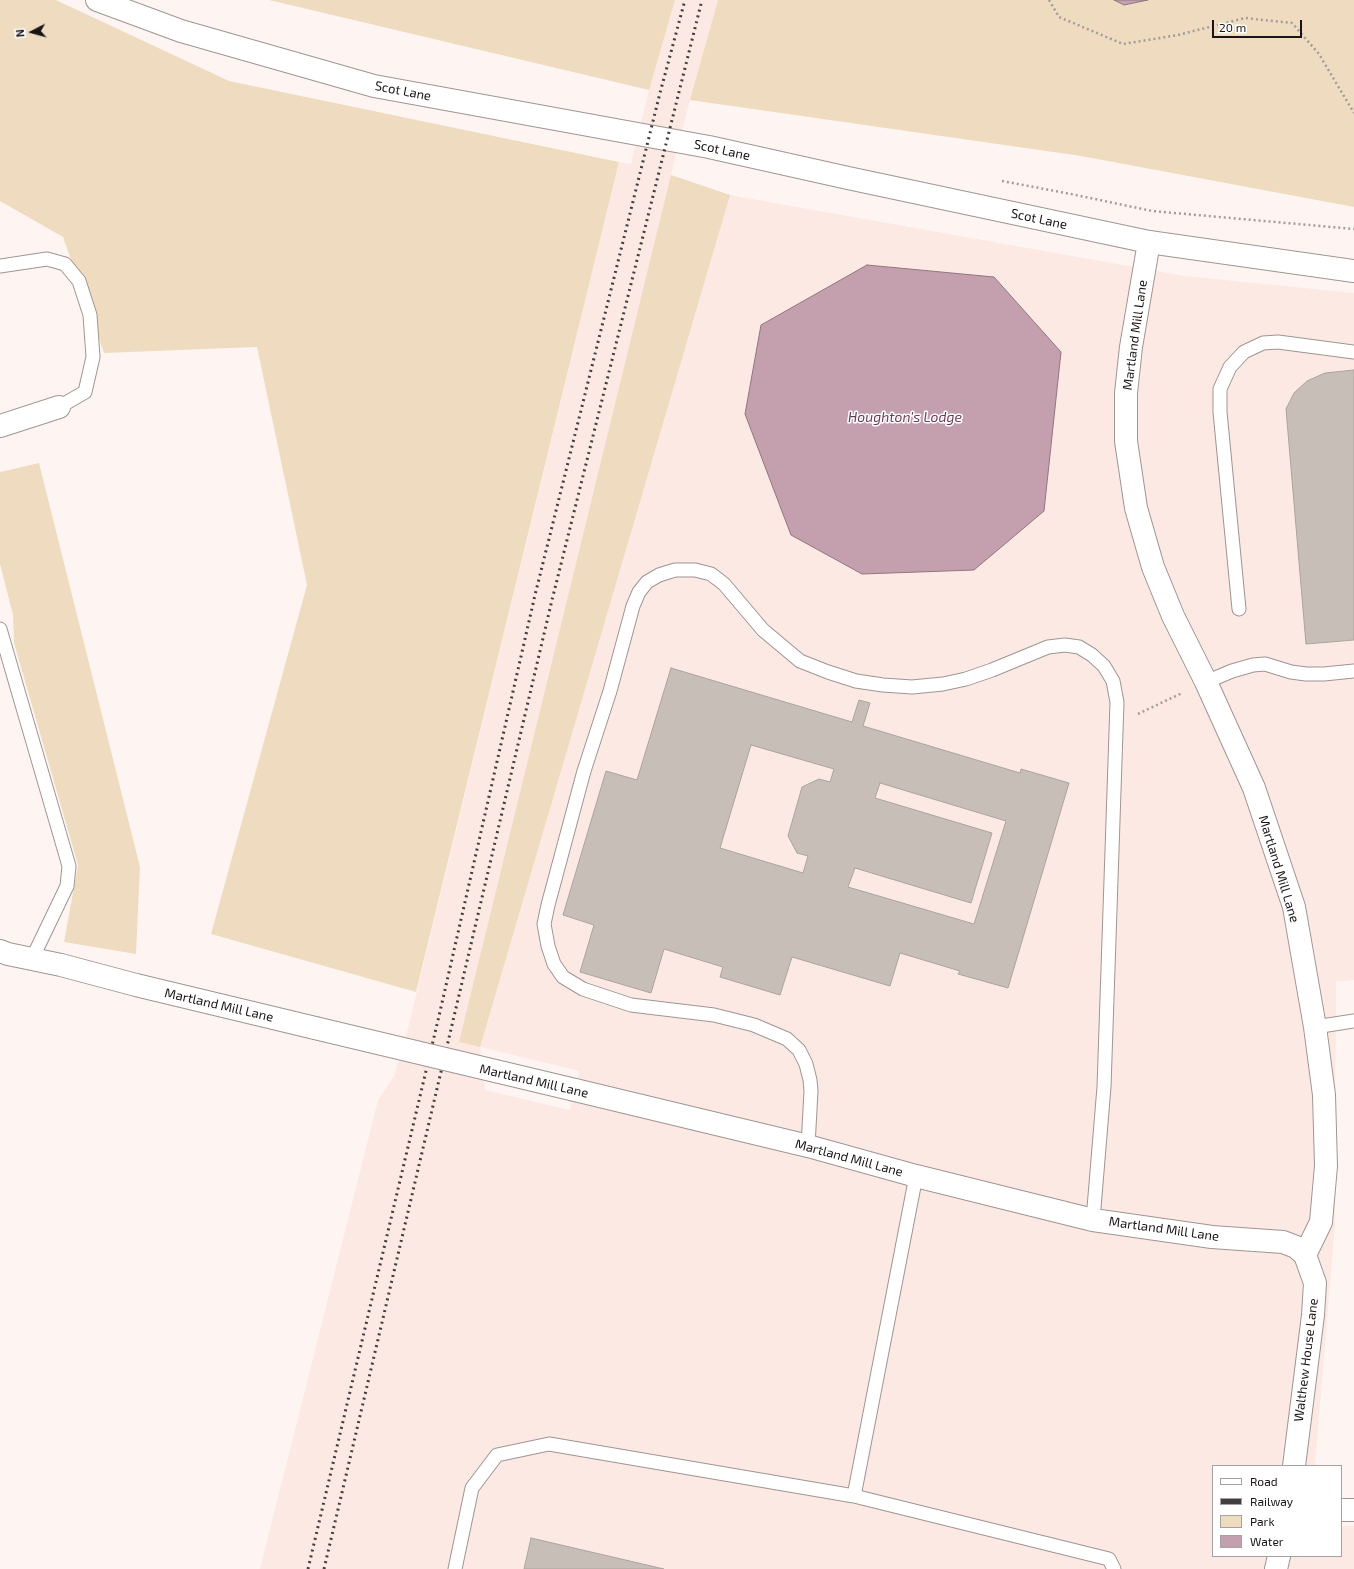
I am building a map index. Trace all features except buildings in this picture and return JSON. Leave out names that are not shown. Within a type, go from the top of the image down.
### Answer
[{"type":"street","name":"Scot Lane","points":[[97,0],[181,31],[374,86],[709,147],[1149,242],[1354,271]]},
{"type":"street","name":"Martland Mill Lane","points":[[0,951],[808,1146],[916,1176],[1093,1220],[1212,1237],[1283,1242],[1296,1247],[1305,1255],[1321,1222],[1326,1166],[1324,1095],[1315,1027],[1294,907],[1254,788],[1206,682],[1173,616],[1153,567],[1136,508],[1126,440],[1126,393],[1130,347],[1149,242]]},
{"type":"street","points":[[0,426],[59,407]]},
{"type":"street","name":"Walthew House Lane","points":[[1294,1465],[1313,1315],[1315,1283],[1305,1255]]},
{"type":"street","points":[[1342,1510],[1354,1510]]},
{"type":"street","points":[[1276,1569],[1279,1557]]},
{"type":"lane","points":[[0,266],[47,259],[65,264],[79,281],[90,315],[93,357],[85,392],[59,407]]},
{"type":"lane","points":[[1239,610],[1220,412],[1220,389],[1230,367],[1244,352],[1263,343],[1278,342],[1354,352]]},
{"type":"lane","points":[[808,1146],[811,1091],[810,1080],[806,1064],[799,1050],[787,1039],[754,1025],[714,1016],[631,1006],[583,989],[563,977],[554,964],[548,946],[544,924],[548,905],[584,771],[610,691],[633,606],[639,592],[647,582],[659,575],[675,570],[695,570],[711,574],[724,584],[763,630],[800,661],[828,672],[856,680],[883,685],[912,687],[943,684],[966,679],[1048,647],[1065,645],[1079,648],[1092,655],[1104,666],[1113,681],[1117,702],[1105,1080],[1093,1220]]},
{"type":"lane","points":[[0,629],[69,866],[67,886],[32,959]]},
{"type":"lane","points":[[1206,682],[1232,671],[1253,665],[1265,664],[1291,672],[1306,674],[1354,671]]},
{"type":"lane","points":[[1315,1027],[1354,1021]]},
{"type":"lane","points":[[854,1496],[916,1176]]},
{"type":"lane","points":[[455,1569],[472,1488],[497,1455],[549,1444],[854,1496],[1109,1559],[1114,1569]]},
{"type":"path","points":[[1049,0],[1059,17],[1123,44],[1178,35],[1244,18],[1292,23],[1318,54],[1354,113]]},
{"type":"path","points":[[1116,721],[1123,722],[1206,682]]},
{"type":"shaded area","points":[[613,0],[786,0],[756,109],[690,100],[671,175],[730,195],[1185,276],[1354,293],[1354,980],[1336,982],[1335,1224],[1315,1465],[1212,1465],[1212,1557],[1342,1557],[1342,1526],[1354,1526],[1354,1569],[260,1569],[378,1100],[394,1076],[408,1028],[619,162],[631,164],[649,90]],"holes":[[[480,1047],[579,1071],[570,1110],[485,1090]]]},
{"type":"green space","points":[[0,0],[56,0],[229,81],[619,162],[416,992],[211,934],[307,585],[257,347],[104,353],[63,237],[0,201]]},
{"type":"green space","points":[[269,0],[675,0],[649,90]]},
{"type":"green space","points":[[718,0],[1114,0],[1124,5],[1148,0],[1354,0],[1354,207],[1081,156],[690,100]]},
{"type":"green space","points":[[671,175],[730,195],[480,1047],[459,1042]]},
{"type":"green space","points":[[39,463],[140,867],[136,954],[64,942],[78,865],[14,643],[13,615],[0,564],[0,472]]},
{"type":"water","points":[[1114,0],[1148,0],[1124,5]]},
{"type":"water","name":"Houghton’s Lodge","points":[[867,265],[994,277],[1061,352],[1044,511],[974,570],[862,574],[791,535],[745,414],[761,325]]},
{"type":"railway","points":[[308,1569],[439,1016],[535,595],[660,93],[685,0]]},
{"type":"railway","points":[[324,1569],[552,600],[702,0]]}]
